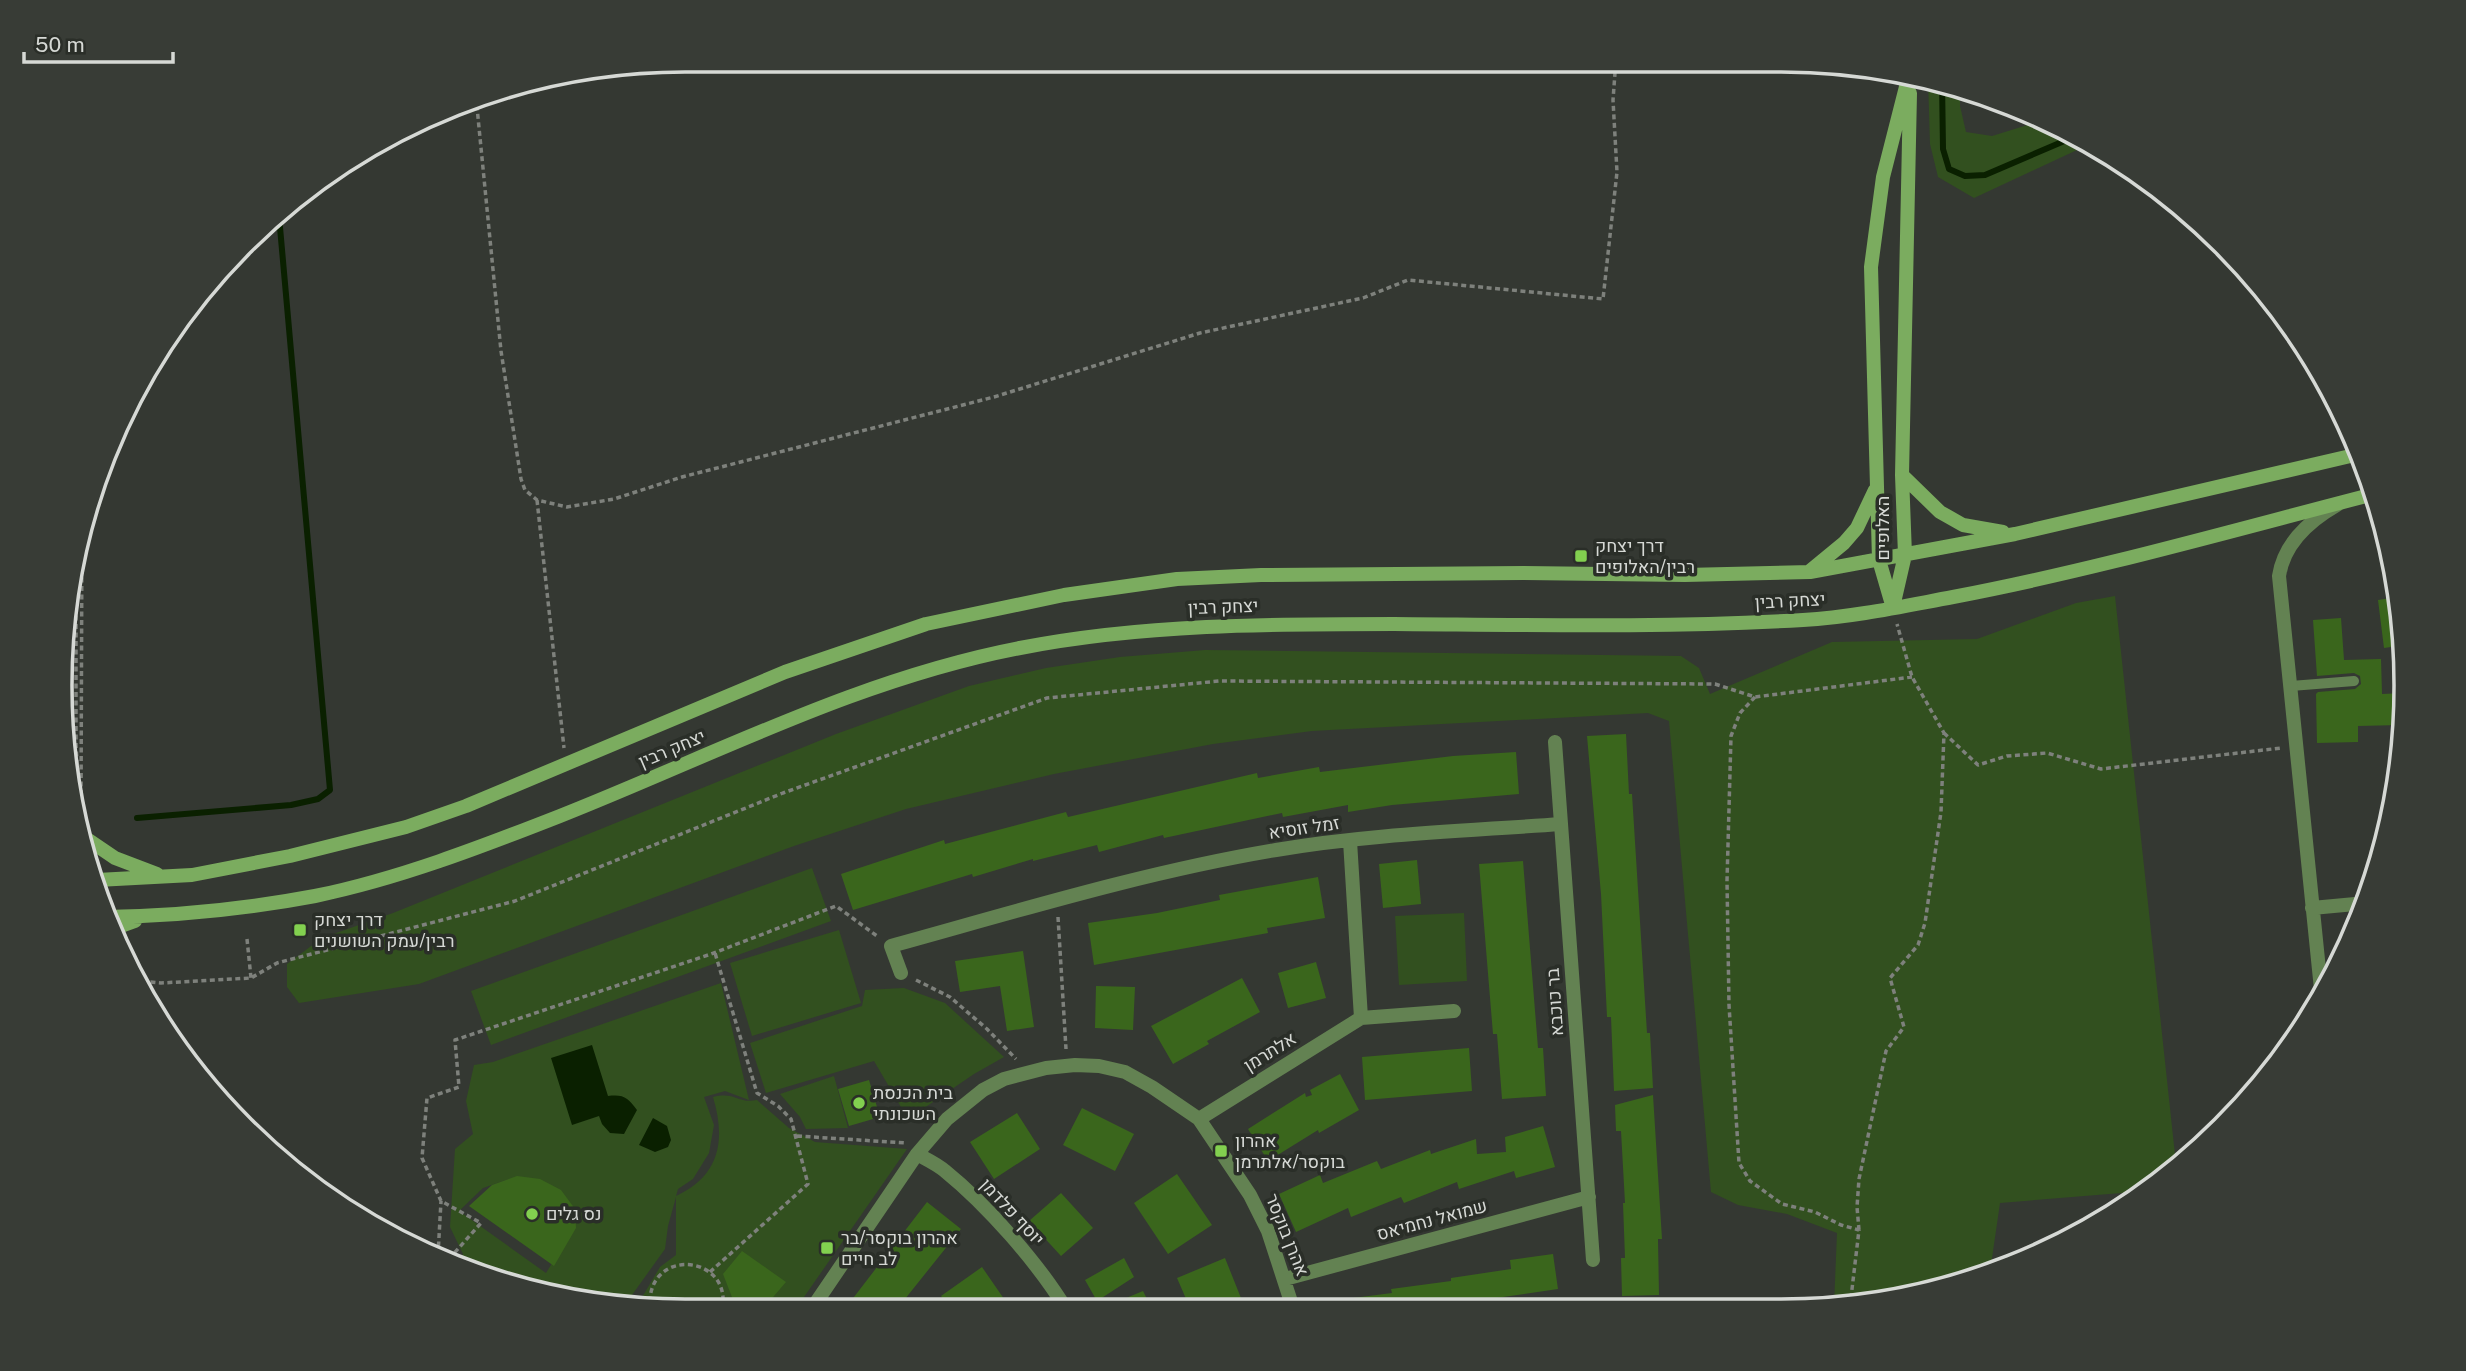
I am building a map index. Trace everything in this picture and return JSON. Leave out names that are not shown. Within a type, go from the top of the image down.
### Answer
[{"type":"main road","name":"האלופים","points":[[1893,608],[1879,559],[1871,267],[1883,177],[1906,85]]},
{"type":"main road","name":"האלופים","points":[[1893,608],[1905,555],[1902,475],[1909,86]]},
{"type":"main road","name":"יצחק רבין","points":[[103,880],[192,875],[256,863],[406,827],[466,806],[785,672],[926,624],[1064,594],[1177,579],[1261,575],[1685,575],[1810,572],[2015,534],[2350,456]]},
{"type":"main road","points":[[1902,475],[1940,512],[1963,525],[2015,534]]},
{"type":"main road","points":[[1810,572],[1857,528],[1877,486]]},
{"type":"main road","name":"יצחק רבין","points":[[117,917],[186,914],[302,898],[366,883],[478,847],[559,816],[839,699],[954,662],[1024,647],[1098,635],[1220,626],[1701,625],[1834,618],[2040,581],[2364,497]]},
{"type":"main road","points":[[93,843],[115,858],[165,877]]},
{"type":"main road","points":[[121,926],[150,916]]},
{"type":"street","points":[[2320,978],[2279,576],[2287,550],[2297,537],[2323,513],[2340,503]]},
{"type":"street","name":"בר כוכבא","points":[[1555,742],[1593,1260]]},
{"type":"street","name":"זמל זוסיא","points":[[891,946],[1152,874],[1277,850],[1350,841],[1561,824]]},
{"type":"street","points":[[1350,841],[1361,1018]]},
{"type":"street","points":[[2312,908],[2354,903]]},
{"type":"street","points":[[891,946],[901,973]]},
{"type":"street","name":"אלתרמן","points":[[1199,1119],[1361,1018],[1454,1011]]},
{"type":"street","name":"אהרן בוקסר","points":[[819,1299],[922,1149],[947,1119],[963,1104],[1004,1079],[1067,1065],[1099,1066],[1125,1072],[1199,1119],[1250,1195],[1268,1231],[1291,1299]]},
{"type":"street","name":"יוסף פלדמן","points":[[922,1149],[996,1221],[1060,1299]]},
{"type":"street","name":"שמואל נחמיאס","points":[[1285,1279],[1589,1197]]},
{"type":"lane","points":[[2291,686],[2354,681]]},
{"type":"path","points":[[477,108],[503,363],[521,479],[525,490],[537,500],[566,507],[614,499],[682,477],[994,397],[1200,333],[1363,298],[1408,280],[1604,299],[1617,172],[1613,100],[1615,73],[1618,72]]},
{"type":"path","points":[[537,500],[565,765]]},
{"type":"path","points":[[81,789],[82,578]]},
{"type":"path","points":[[1893,608],[1913,677],[1944,733],[1978,765],[2007,756],[2047,753],[2101,769],[2297,746]]},
{"type":"path","points":[[76,615],[77,766]]},
{"type":"path","points":[[148,981],[251,978],[277,963],[515,901],[783,793],[1047,698],[1219,681],[1715,684],[1755,697],[1913,677]]},
{"type":"path","points":[[1755,697],[1740,713],[1731,736],[1727,881],[1729,1005],[1739,1163],[1750,1181],[1782,1204],[1815,1212],[1841,1225],[1859,1230]]},
{"type":"path","points":[[1851,1295],[1859,1230],[1858,1179],[1886,1051],[1904,1027],[1890,978],[1917,945],[1925,923],[1941,812],[1944,733]]},
{"type":"path","points":[[1058,900],[1067,1065]]},
{"type":"path","points":[[438,1247],[441,1201],[422,1158],[427,1098],[458,1087],[455,1040],[715,953],[836,906],[891,946]]},
{"type":"path","points":[[247,939],[251,978]]},
{"type":"path","points":[[710,1272],[808,1184],[791,1119],[778,1106],[757,1093],[715,953]]},
{"type":"path","points":[[901,973],[950,997],[987,1029],[1028,1072]]},
{"type":"path","points":[[797,1136],[922,1149]]},
{"type":"path","points":[[441,1201],[481,1223],[453,1254]]},
{"type":"path","points":[[649,1298],[657,1278],[666,1270],[688,1264],[710,1272],[718,1280],[722,1299]]},
{"type":"shaded area","points":[[1928,91],[1960,99],[1966,132],[1992,136],[2029,124],[2078,149],[1974,198],[1938,177],[1930,144]]},
{"type":"shaded area","points":[[2115,596],[2175,1155],[2126,1193],[2000,1203],[1991,1262],[1900,1287],[1834,1297],[1837,1233],[1787,1214],[1738,1205],[1711,1192],[1669,721],[1648,713],[1312,731],[1213,744],[1054,774],[906,809],[794,846],[419,984],[299,1003],[287,987],[287,964],[322,938],[393,913],[836,734],[969,686],[1046,668],[1120,657],[1205,650],[1681,656],[1699,668],[1710,694],[1832,642],[1977,639],[2076,603]]},
{"type":"shaded area","points":[[812,868],[831,921],[491,1045],[471,991]]},
{"type":"shaded area","points":[[1464,913],[1467,981],[1399,985],[1395,916]]},
{"type":"shaded area","points":[[839,930],[861,1003],[752,1036],[730,963]]},
{"type":"shaded area","points":[[721,983],[749,1100],[725,1091],[704,1097],[714,1125],[709,1153],[693,1179],[678,1189],[676,1196],[702,1178],[716,1155],[719,1128],[713,1097],[726,1096],[751,1101],[757,1100],[789,1128],[815,1142],[907,1149],[803,1299],[642,1298],[660,1267],[676,1255],[676,1197],[665,1249],[632,1295],[605,1294],[566,1287],[488,1267],[461,1257],[463,1254],[450,1227],[455,1149],[473,1134],[466,1101],[474,1065],[493,1062]],"holes":[[[509,1179],[570,1234],[546,1273],[459,1211],[483,1188]]]},
{"type":"shaded area","points":[[904,988],[945,1003],[1004,1057],[908,1119],[874,1061],[766,1093],[750,1043],[862,1006],[865,990]]},
{"type":"shaded area","points":[[592,1045],[608,1096],[625,1098],[637,1110],[624,1134],[610,1133],[599,1116],[572,1125],[551,1058]]},
{"type":"shaded area","points":[[834,1076],[848,1128],[806,1129],[800,1117],[780,1094]]},
{"type":"shaded area","points":[[653,1118],[667,1126],[671,1140],[668,1147],[655,1152],[639,1145]]},
{"type":"building","points":[[2388,598],[2393,647],[2384,648],[2378,600]]},
{"type":"building","points":[[2341,618],[2344,660],[2381,659],[2382,694],[2394,693],[2393,725],[2358,726],[2358,742],[2317,743],[2316,694],[2355,689],[2361,684],[2360,676],[2354,673],[2317,676],[2313,620]]},
{"type":"building","points":[[1626,734],[1653,1088],[1614,1091],[1611,1017],[1607,1017],[1601,894],[1587,736]]},
{"type":"building","points":[[1516,752],[1519,794],[1392,805],[1348,812],[1348,805],[1283,817],[1282,813],[1164,838],[1163,835],[1099,852],[1097,845],[1033,859],[973,877],[972,874],[853,910],[841,874],[944,840],[945,844],[1066,812],[1068,817],[1257,773],[1258,778],[1319,767],[1320,772],[1453,756]]},
{"type":"building","points":[[1417,860],[1421,904],[1383,908],[1379,864]]},
{"type":"building","points":[[1523,861],[1538,1048],[1543,1048],[1546,1096],[1502,1099],[1497,1034],[1493,1034],[1479,864]]},
{"type":"building","points":[[1318,877],[1325,918],[1267,928],[1268,933],[1094,965],[1088,923],[1157,913],[1220,900],[1219,895]]},
{"type":"building","points":[[1023,951],[1034,1027],[1007,1031],[1000,986],[960,992],[955,961]]},
{"type":"building","points":[[1316,962],[1326,998],[1288,1008],[1278,973]]},
{"type":"building","points":[[1242,978],[1260,1012],[1207,1041],[1209,1044],[1173,1064],[1151,1026]]},
{"type":"building","points":[[1096,986],[1135,987],[1133,1030],[1095,1028]]},
{"type":"building","points":[[1469,1048],[1472,1091],[1365,1100],[1362,1057]]},
{"type":"building","points":[[1340,1074],[1359,1110],[1319,1133],[1318,1130],[1268,1161],[1248,1129],[1305,1093],[1306,1097],[1312,1095],[1310,1090]]},
{"type":"building","name":"בית הכנסת השכונתי","points":[[869,1080],[880,1117],[849,1126],[838,1089]]},
{"type":"building","points":[[1653,1095],[1662,1239],[1658,1239],[1659,1295],[1622,1296],[1621,1258],[1625,1258],[1625,1203],[1621,1131],[1616,1131],[1615,1105]]},
{"type":"building","points":[[1082,1108],[1134,1134],[1115,1171],[1063,1145]]},
{"type":"building","points":[[1017,1113],[1040,1149],[994,1179],[970,1142]]},
{"type":"building","points":[[1543,1126],[1555,1167],[1516,1178],[1514,1171],[1459,1189],[1457,1182],[1404,1203],[1401,1197],[1351,1217],[1348,1208],[1296,1232],[1279,1194],[1320,1175],[1323,1183],[1377,1161],[1381,1169],[1430,1150],[1431,1154],[1476,1139],[1477,1154],[1506,1152],[1505,1137]]},
{"type":"building","points":[[1177,1174],[1212,1225],[1168,1254],[1134,1203]]},
{"type":"building","points":[[517,1176],[540,1179],[561,1190],[575,1209],[576,1228],[554,1266],[469,1206],[492,1185]]},
{"type":"building","points":[[1061,1193],[1093,1228],[1061,1256],[1029,1221]]},
{"type":"building","points":[[927,1202],[961,1229],[905,1299],[852,1299]]},
{"type":"building","points":[[742,1251],[786,1282],[771,1299],[733,1299],[723,1274]]},
{"type":"building","points":[[1553,1254],[1558,1289],[1496,1299],[1353,1299],[1392,1293],[1391,1289],[1511,1269],[1510,1260]]},
{"type":"building","points":[[1124,1258],[1134,1277],[1100,1299],[1096,1299],[1085,1280]]},
{"type":"building","points":[[1225,1258],[1241,1299],[1186,1299],[1177,1278]]},
{"type":"building","points":[[982,1267],[1004,1299],[943,1299],[941,1296]]},
{"type":"building","points":[[1143,1291],[1147,1299],[1124,1299]]},
{"type":"waterway","points":[[1942,94],[1943,149],[1949,169],[1965,176],[1985,175],[2064,141]]},
{"type":"waterway","points":[[137,818],[291,805],[318,799],[330,790],[280,225]]},
{"type":"place","name":"דרך יצחק רבין/האלופים","points":[[1581,556]]},
{"type":"place","name":"דרך יצחק רבין/עמק השושנים","points":[[300,930]]},
{"type":"place","name":"בית הכנסת השכונתי","points":[[859,1103]]},
{"type":"place","name":"אהרון בוקסר/אלתרמן","points":[[1221,1151]]},
{"type":"place","name":"נס גלים","points":[[532,1214]]},
{"type":"place","name":"אהרון בוקסר/בר לב חיים","points":[[827,1248]]}]
